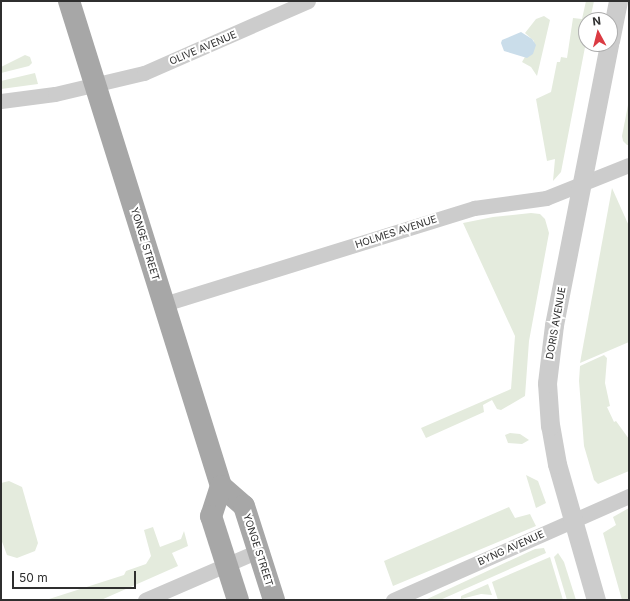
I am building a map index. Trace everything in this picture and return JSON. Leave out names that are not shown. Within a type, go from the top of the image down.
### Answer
[{"type":"main road","name":"YONGE STREET","points":[[69,1],[221,486],[244,506],[274,600]]},
{"type":"main road","points":[[221,486],[211,516],[238,600]]},
{"type":"street","name":"OLIVE AVENUE","points":[[1,101],[95,85],[144,73],[308,1]]},
{"type":"street","points":[[616,12],[618,1]]},
{"type":"street","name":"DORIS AVENUE","points":[[596,600],[553,445],[547,383],[554,325],[607,52]]},
{"type":"street","name":"HOLMES AVENUE","points":[[164,304],[474,208],[546,198],[629,165]]},
{"type":"street","name":"BYNG AVENUE","points":[[393,600],[629,496]]},
{"type":"street","points":[[145,600],[258,551]]},
{"type":"shaded area","points":[[586,1],[594,1],[592,12],[584,12]]},
{"type":"shaded area","points":[[544,16],[550,20],[537,76],[531,67],[522,62],[534,41],[525,33],[536,19]]},
{"type":"shaded area","points":[[573,18],[578,19],[578,52],[584,52],[561,172],[553,181],[555,159],[547,161],[536,99],[551,92],[557,62],[560,62],[561,57],[567,58]]},
{"type":"shaded area","points":[[25,55],[30,57],[32,63],[29,66],[1,73],[1,67]]},
{"type":"shaded area","points":[[35,73],[38,84],[1,89],[1,81]]},
{"type":"shaded area","points":[[629,100],[629,145],[627,145],[623,141],[622,136]]},
{"type":"shaded area","points":[[612,188],[629,226],[629,342],[580,363]]},
{"type":"shaded area","points":[[531,213],[540,214],[545,219],[549,233],[529,341],[525,396],[501,410],[497,409],[492,400],[483,405],[484,412],[426,438],[421,428],[511,389],[515,336],[463,223],[493,217]]},
{"type":"shaded area","points":[[604,355],[607,358],[605,383],[610,406],[607,407],[614,422],[616,421],[629,439],[629,471],[598,484],[594,480],[584,446],[579,381],[580,366]]},
{"type":"shaded area","points":[[510,433],[520,434],[529,440],[522,444],[508,443],[505,435]]},
{"type":"shaded area","points":[[526,475],[538,481],[546,503],[536,508]]},
{"type":"shaded area","points":[[9,481],[22,487],[38,543],[35,551],[17,558],[7,555],[1,539],[1,483]]},
{"type":"shaded area","points":[[509,507],[515,518],[530,514],[536,526],[393,586],[384,561]]},
{"type":"shaded area","points":[[629,508],[629,600],[622,600],[603,533],[616,525],[613,517]]},
{"type":"shaded area","points":[[153,527],[160,547],[181,539],[184,531],[188,546],[172,553],[178,566],[101,600],[46,600],[124,575],[126,571],[146,564],[151,556],[144,530]]},
{"type":"shaded area","points":[[544,548],[546,553],[440,600],[425,600],[535,549]]},
{"type":"shaded area","points":[[558,553],[564,562],[576,600],[567,600],[554,557]]},
{"type":"shaded area","points":[[550,557],[563,600],[498,600],[492,582]]},
{"type":"shaded area","points":[[488,584],[492,595],[481,594],[461,599],[461,596]]},
{"type":"water","points":[[521,32],[532,39],[536,45],[533,54],[527,58],[504,51],[501,43],[502,40]]}]
